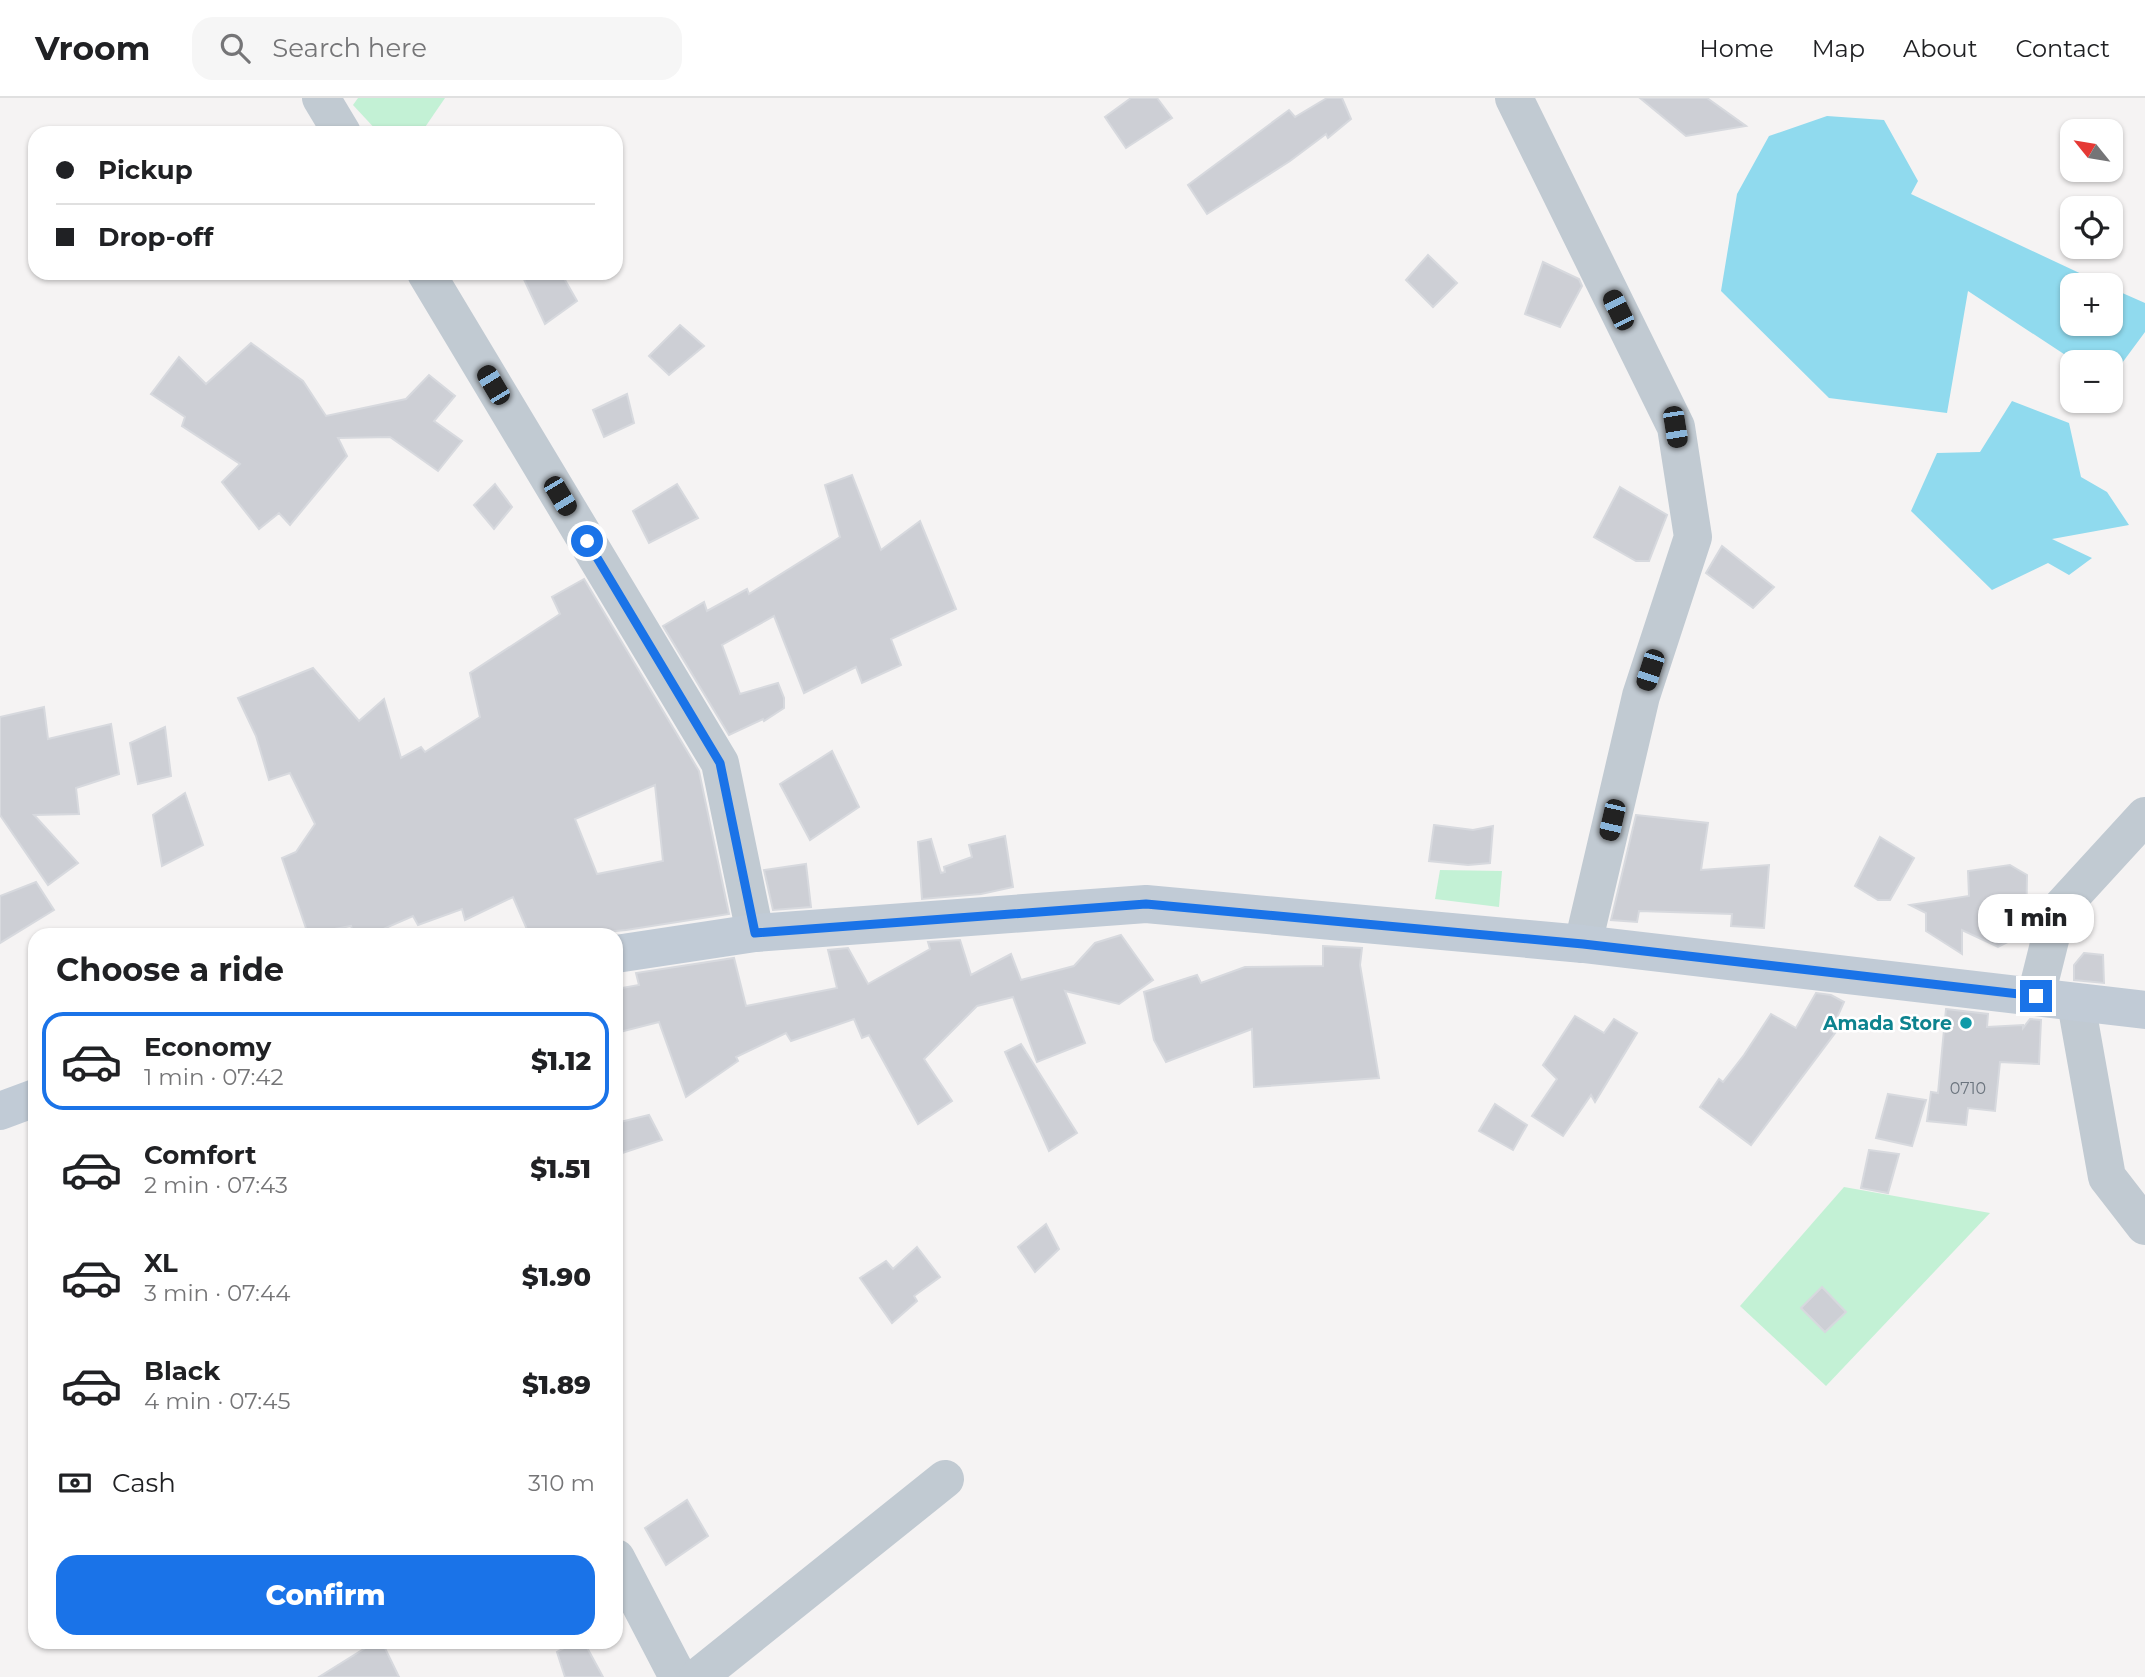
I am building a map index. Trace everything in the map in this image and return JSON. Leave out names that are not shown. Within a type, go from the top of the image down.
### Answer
[{"type":"street","points":[[321,98],[338,126]]},
{"type":"street","points":[[1514,98],[1675,427],[1693,537],[1641,696],[1583,944]]},
{"type":"street","points":[[430,280],[720,763],[755,933]]},
{"type":"street","points":[[2036,996],[2057,912],[2145,816]]},
{"type":"street","points":[[623,953],[755,933],[1146,904],[1583,944],[2145,1010]]},
{"type":"street","points":[[2076,1003],[2107,1177],[2145,1226]]},
{"type":"street","points":[[0,1111],[28,1101]]},
{"type":"street","points":[[698,1677],[945,1479]]},
{"type":"street","points":[[623,1571],[678,1677]]},
{"type":"green space","points":[[358,98],[445,98],[426,126],[372,126],[353,105]]},
{"type":"green space","points":[[1440,870],[1502,871],[1499,907],[1435,899]]},
{"type":"green space","points":[[1844,1187],[1990,1213],[1826,1386],[1740,1306]]},
{"type":"water","points":[[1827,116],[1884,120],[1918,181],[1911,194],[2079,273],[2060,273],[2060,336],[2123,336],[2123,293],[2145,303],[2145,332],[2123,362],[2123,350],[2060,351],[1968,291],[1947,413],[1829,398],[1721,291],[1737,194],[1769,136]]},
{"type":"water","points":[[2012,401],[2069,423],[2081,477],[2107,492],[2129,525],[2052,539],[2092,558],[2069,575],[2048,563],[1992,590],[1911,511],[1937,453],[1980,452]]},
{"type":"building","points":[[1131,98],[1157,98],[1172,118],[1126,148],[1105,117]]},
{"type":"building","points":[[1327,98],[1342,98],[1351,119],[1328,138],[1326,134],[1290,161],[1207,214],[1188,185],[1289,110],[1295,117]]},
{"type":"building","points":[[1640,98],[1707,98],[1746,126],[1686,136]]},
{"type":"building","points":[[1428,255],[1457,283],[1433,307],[1406,280]]},
{"type":"building","points":[[1543,262],[1579,279],[1582,286],[1560,327],[1525,314]]},
{"type":"building","points":[[524,280],[565,280],[577,301],[545,324]]},
{"type":"building","points":[[680,325],[704,346],[669,375],[649,356]]},
{"type":"building","points":[[251,343],[303,381],[326,416],[406,399],[429,375],[455,396],[434,421],[462,441],[438,471],[390,437],[338,438],[347,456],[290,525],[279,513],[259,529],[222,482],[240,464],[182,426],[185,417],[151,394],[179,357],[206,384]]},
{"type":"building","points":[[627,394],[634,423],[604,437],[593,410]]},
{"type":"building","points":[[852,475],[881,550],[920,521],[956,609],[891,639],[901,665],[862,683],[856,667],[804,693],[774,616],[722,645],[740,694],[778,683],[784,698],[784,708],[764,721],[763,719],[729,735],[663,626],[704,602],[707,611],[747,589],[749,594],[840,537],[825,485]]},
{"type":"building","points":[[495,484],[512,507],[494,529],[474,505]]},
{"type":"building","points":[[677,484],[698,518],[649,543],[633,511]]},
{"type":"building","points":[[1620,487],[1667,515],[1649,561],[1636,561],[1594,537]]},
{"type":"building","points":[[1722,546],[1774,587],[1753,608],[1706,573]]},
{"type":"building","points":[[584,579],[699,771],[729,914],[623,930],[623,928],[526,928],[513,897],[465,920],[462,909],[418,925],[413,916],[386,928],[306,928],[282,858],[296,852],[315,824],[290,773],[269,780],[256,736],[238,698],[313,668],[359,721],[384,699],[401,758],[421,747],[425,752],[480,717],[470,673],[560,614],[552,597]],"holes":[[[655,785],[663,861],[597,874],[575,819]]]},
{"type":"building","points":[[44,707],[48,739],[111,724],[119,774],[76,788],[79,814],[34,815],[78,863],[48,885],[0,815],[0,717]]},
{"type":"building","points":[[165,727],[171,776],[138,784],[130,743]]},
{"type":"building","points":[[832,751],[859,807],[810,840],[780,784]]},
{"type":"building","points":[[185,793],[203,845],[162,866],[153,815]]},
{"type":"building","points":[[1636,815],[1708,823],[1701,870],[1769,865],[1764,928],[1731,926],[1732,914],[1639,911],[1637,922],[1611,920]]},
{"type":"building","points":[[1434,825],[1473,830],[1493,826],[1490,863],[1468,865],[1429,861]]},
{"type":"building","points":[[1005,836],[1013,887],[981,894],[922,899],[918,842],[931,839],[941,873],[945,872],[944,867],[972,857],[969,845]]},
{"type":"building","points":[[1880,837],[1914,858],[1890,900],[1878,900],[1855,886]]},
{"type":"building","points":[[806,864],[811,907],[773,910],[764,870]]},
{"type":"building","points":[[2010,865],[2027,875],[2026,933],[1998,947],[1962,930],[1962,954],[1926,931],[1926,913],[1910,905],[1969,896],[1968,871]]},
{"type":"building","points":[[36,882],[54,910],[0,943],[0,896]]},
{"type":"building","points":[[1121,935],[1153,980],[1119,1004],[1065,991],[1085,1043],[1037,1062],[1013,997],[977,1006],[924,1059],[952,1101],[918,1124],[869,1035],[862,1038],[854,1019],[791,1041],[786,1033],[736,1057],[738,1061],[686,1097],[659,1022],[623,1031],[623,988],[639,985],[636,973],[734,958],[746,1006],[837,988],[828,950],[848,948],[868,984],[930,949],[928,942],[960,940],[971,975],[1011,954],[1021,980],[1074,966],[1095,943]]},
{"type":"building","points":[[1323,946],[1362,948],[1360,965],[1379,1078],[1254,1087],[1252,1029],[1166,1062],[1154,1040],[1144,992],[1197,975],[1201,983],[1245,967],[1323,966]]},
{"type":"building","points":[[2084,953],[2103,955],[2104,983],[2074,980],[2074,965]]},
{"type":"building","points":[[1816,993],[1831,995],[1844,1002],[1831,1031],[1835,1033],[1751,1145],[1700,1107],[1719,1079],[1723,1082],[1744,1055],[1771,1014],[1796,1028]]},
{"type":"building","points":[[1946,1009],[1988,1014],[1987,1027],[2023,1025],[2023,1028],[2030,1019],[2041,1020],[2039,1064],[2000,1062],[1995,1111],[1968,1108],[1966,1125],[1927,1121],[1931,1092],[1938,1093]]},
{"type":"building","points":[[1575,1016],[1604,1033],[1614,1019],[1637,1033],[1595,1102],[1591,1095],[1563,1136],[1532,1116],[1557,1079],[1543,1065]]},
{"type":"building","points":[[1021,1044],[1077,1133],[1049,1151],[1005,1052]]},
{"type":"building","points":[[1888,1094],[1926,1100],[1912,1146],[1876,1138]]},
{"type":"building","points":[[1495,1104],[1527,1125],[1513,1150],[1479,1131]]},
{"type":"building","points":[[649,1115],[662,1140],[623,1153],[623,1121]]},
{"type":"building","points":[[1869,1150],[1899,1154],[1888,1193],[1861,1188]]},
{"type":"building","points":[[1046,1224],[1059,1249],[1035,1272],[1018,1247]]},
{"type":"building","points":[[917,1247],[940,1277],[914,1296],[917,1301],[892,1323],[860,1278],[886,1261],[893,1269]]},
{"type":"building","points":[[1822,1287],[1846,1312],[1825,1332],[1801,1308]]},
{"type":"building","points":[[687,1500],[708,1536],[666,1565],[645,1528]]},
{"type":"building","points":[[364,1649],[385,1649],[399,1677],[319,1677]]},
{"type":"building","points":[[562,1649],[588,1649],[603,1677],[565,1677],[557,1652]]},
{"type":"place","name":"Amada Store","points":[[1966,1023]]},
{"type":"route","points":[[587,541],[720,763],[755,933],[1146,904],[1583,944],[2036,996]]}]
